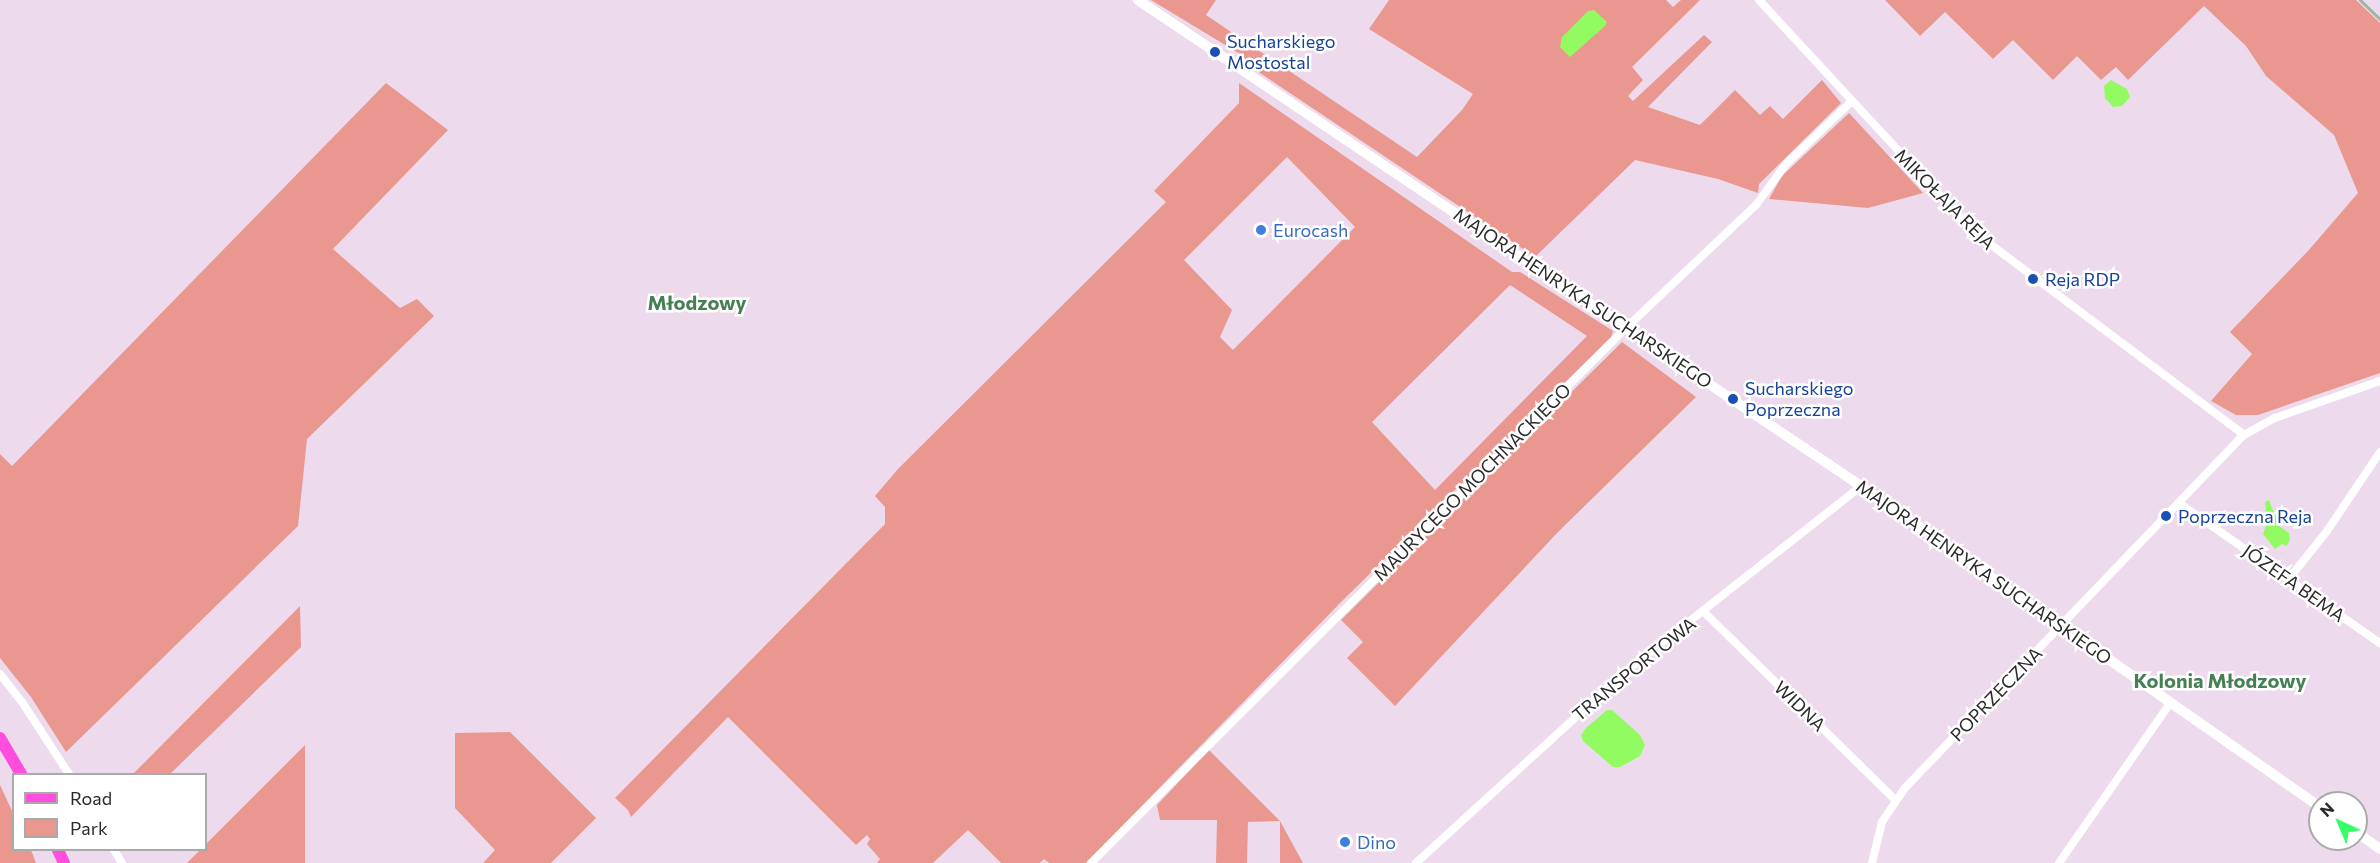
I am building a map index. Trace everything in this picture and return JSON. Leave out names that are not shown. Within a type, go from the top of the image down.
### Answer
[{"type":"main road","points":[[0,738],[20,773]]},
{"type":"street","name":"MAJORA HENRYKA SUCHARSKIEGO","points":[[1138,0],[1862,486],[2308,799]]},
{"type":"street","name":"MIKOŁAJA REJA","points":[[1759,0],[1956,215],[1990,246],[2244,435]]},
{"type":"street","name":"MAURYCEGO MOCHNACKIEGO","points":[[1091,863],[1628,327],[1756,205],[1786,164],[1852,102]]},
{"type":"street","name":"POPRZECZNA","points":[[1872,863],[1879,830],[1895,800],[2244,435],[2275,418],[2380,381]]},
{"type":"street","points":[[2288,580],[2326,531],[2380,452]]},
{"type":"street","name":"TRANSPORTOWA","points":[[1416,863],[1625,672],[1862,486]]},
{"type":"street","name":"JÓZEFA BEMA","points":[[2179,503],[2380,643]]},
{"type":"street","name":"WIDNA","points":[[1704,612],[1895,800]]},
{"type":"street","points":[[0,674],[22,702],[68,773]]},
{"type":"street","points":[[2059,863],[2170,703]]},
{"type":"green space","points":[[1151,0],[1216,0],[1206,15],[1417,157],[1462,110],[1473,94],[1369,29],[1389,0],[1666,0],[1673,7],[1681,0],[1700,0],[1632,67],[1643,80],[1628,96],[1633,101],[1704,35],[1712,42],[1648,107],[1700,125],[1735,90],[1760,115],[1770,106],[1783,119],[1822,80],[1841,103],[1759,184],[1758,193],[1718,179],[1635,160],[1535,257],[1260,73],[1240,54]]},
{"type":"green space","points":[[1885,0],[2356,0],[2380,23],[2380,373],[2258,415],[2236,415],[2211,401],[2252,354],[2230,332],[2308,251],[2358,193],[2334,135],[2266,76],[2246,46],[2204,6],[2128,80],[2116,67],[2101,80],[2077,56],[2053,80],[2013,40],[1993,59],[1945,12],[1920,36]]},
{"type":"green space","points":[[386,83],[448,130],[333,249],[400,308],[417,299],[434,316],[307,439],[298,526],[66,752],[31,697],[0,658],[0,454],[12,466]]},
{"type":"green space","points":[[1239,83],[1512,272],[1520,272],[1613,331],[1611,337],[1343,600],[1086,863],[1049,863],[1044,859],[1040,863],[1001,863],[968,830],[933,863],[877,863],[880,859],[867,844],[870,839],[867,835],[856,845],[728,717],[631,817],[628,810],[615,798],[885,524],[885,507],[875,496],[898,469],[1166,202],[1154,191],[1239,103]],"holes":[[[1287,157],[1355,227],[1233,350],[1220,337],[1232,310],[1184,260]],[[1510,285],[1587,336],[1435,490],[1372,422]]]},
{"type":"green space","points":[[1849,113],[1923,193],[1868,208],[1769,199],[1782,176]]},
{"type":"green space","points":[[1622,342],[1696,397],[1558,532],[1395,706],[1347,658],[1363,642],[1341,620]]},
{"type":"green space","points":[[300,606],[301,647],[171,773],[134,773]]},
{"type":"green space","points":[[510,732],[596,818],[551,863],[483,863],[495,850],[455,808],[455,733]]},
{"type":"green space","points":[[305,745],[305,863],[187,863],[199,851],[207,851],[207,843]]},
{"type":"green space","points":[[1209,750],[1280,821],[1248,822],[1247,863],[1216,863],[1217,820],[1160,820],[1157,805]]},
{"type":"green space","points":[[0,785],[12,811],[12,851],[31,851],[36,863],[0,863]]},
{"type":"green space","points":[[1280,821],[1303,863],[1280,863]]},
{"type":"shaded area","points":[[1594,10],[1607,22],[1605,26],[1570,57],[1560,47],[1562,37],[1588,11]]},
{"type":"shaded area","points":[[2111,80],[2127,89],[2130,97],[2122,106],[2113,107],[2105,98],[2104,86]]},
{"type":"shaded area","points":[[2269,500],[2279,526],[2289,533],[2290,539],[2287,546],[2282,544],[2275,549],[2263,534],[2267,523],[2265,502]]},
{"type":"shaded area","points":[[1607,710],[1612,710],[1640,735],[1645,745],[1640,756],[1620,767],[1613,767],[1583,741],[1581,735]]},
{"type":"railway","points":[[2360,0],[2380,19]]},
{"type":"place","name":"Sucharskiego Mostostal","points":[[1215,52]]},
{"type":"place","name":"Eurocash","points":[[1261,230]]},
{"type":"place","name":"Reja RDP","points":[[2033,279]]},
{"type":"place","name":"Sucharskiego Poprzeczna","points":[[1733,399]]},
{"type":"place","name":"Poprzeczna Reja","points":[[2166,516]]},
{"type":"place","name":"Dino","points":[[1345,842]]},
{"type":"district","name":"Młodzowy","points":[[697,302]]},
{"type":"district","name":"Kolonia Młodzowy","points":[[2220,680]]}]
